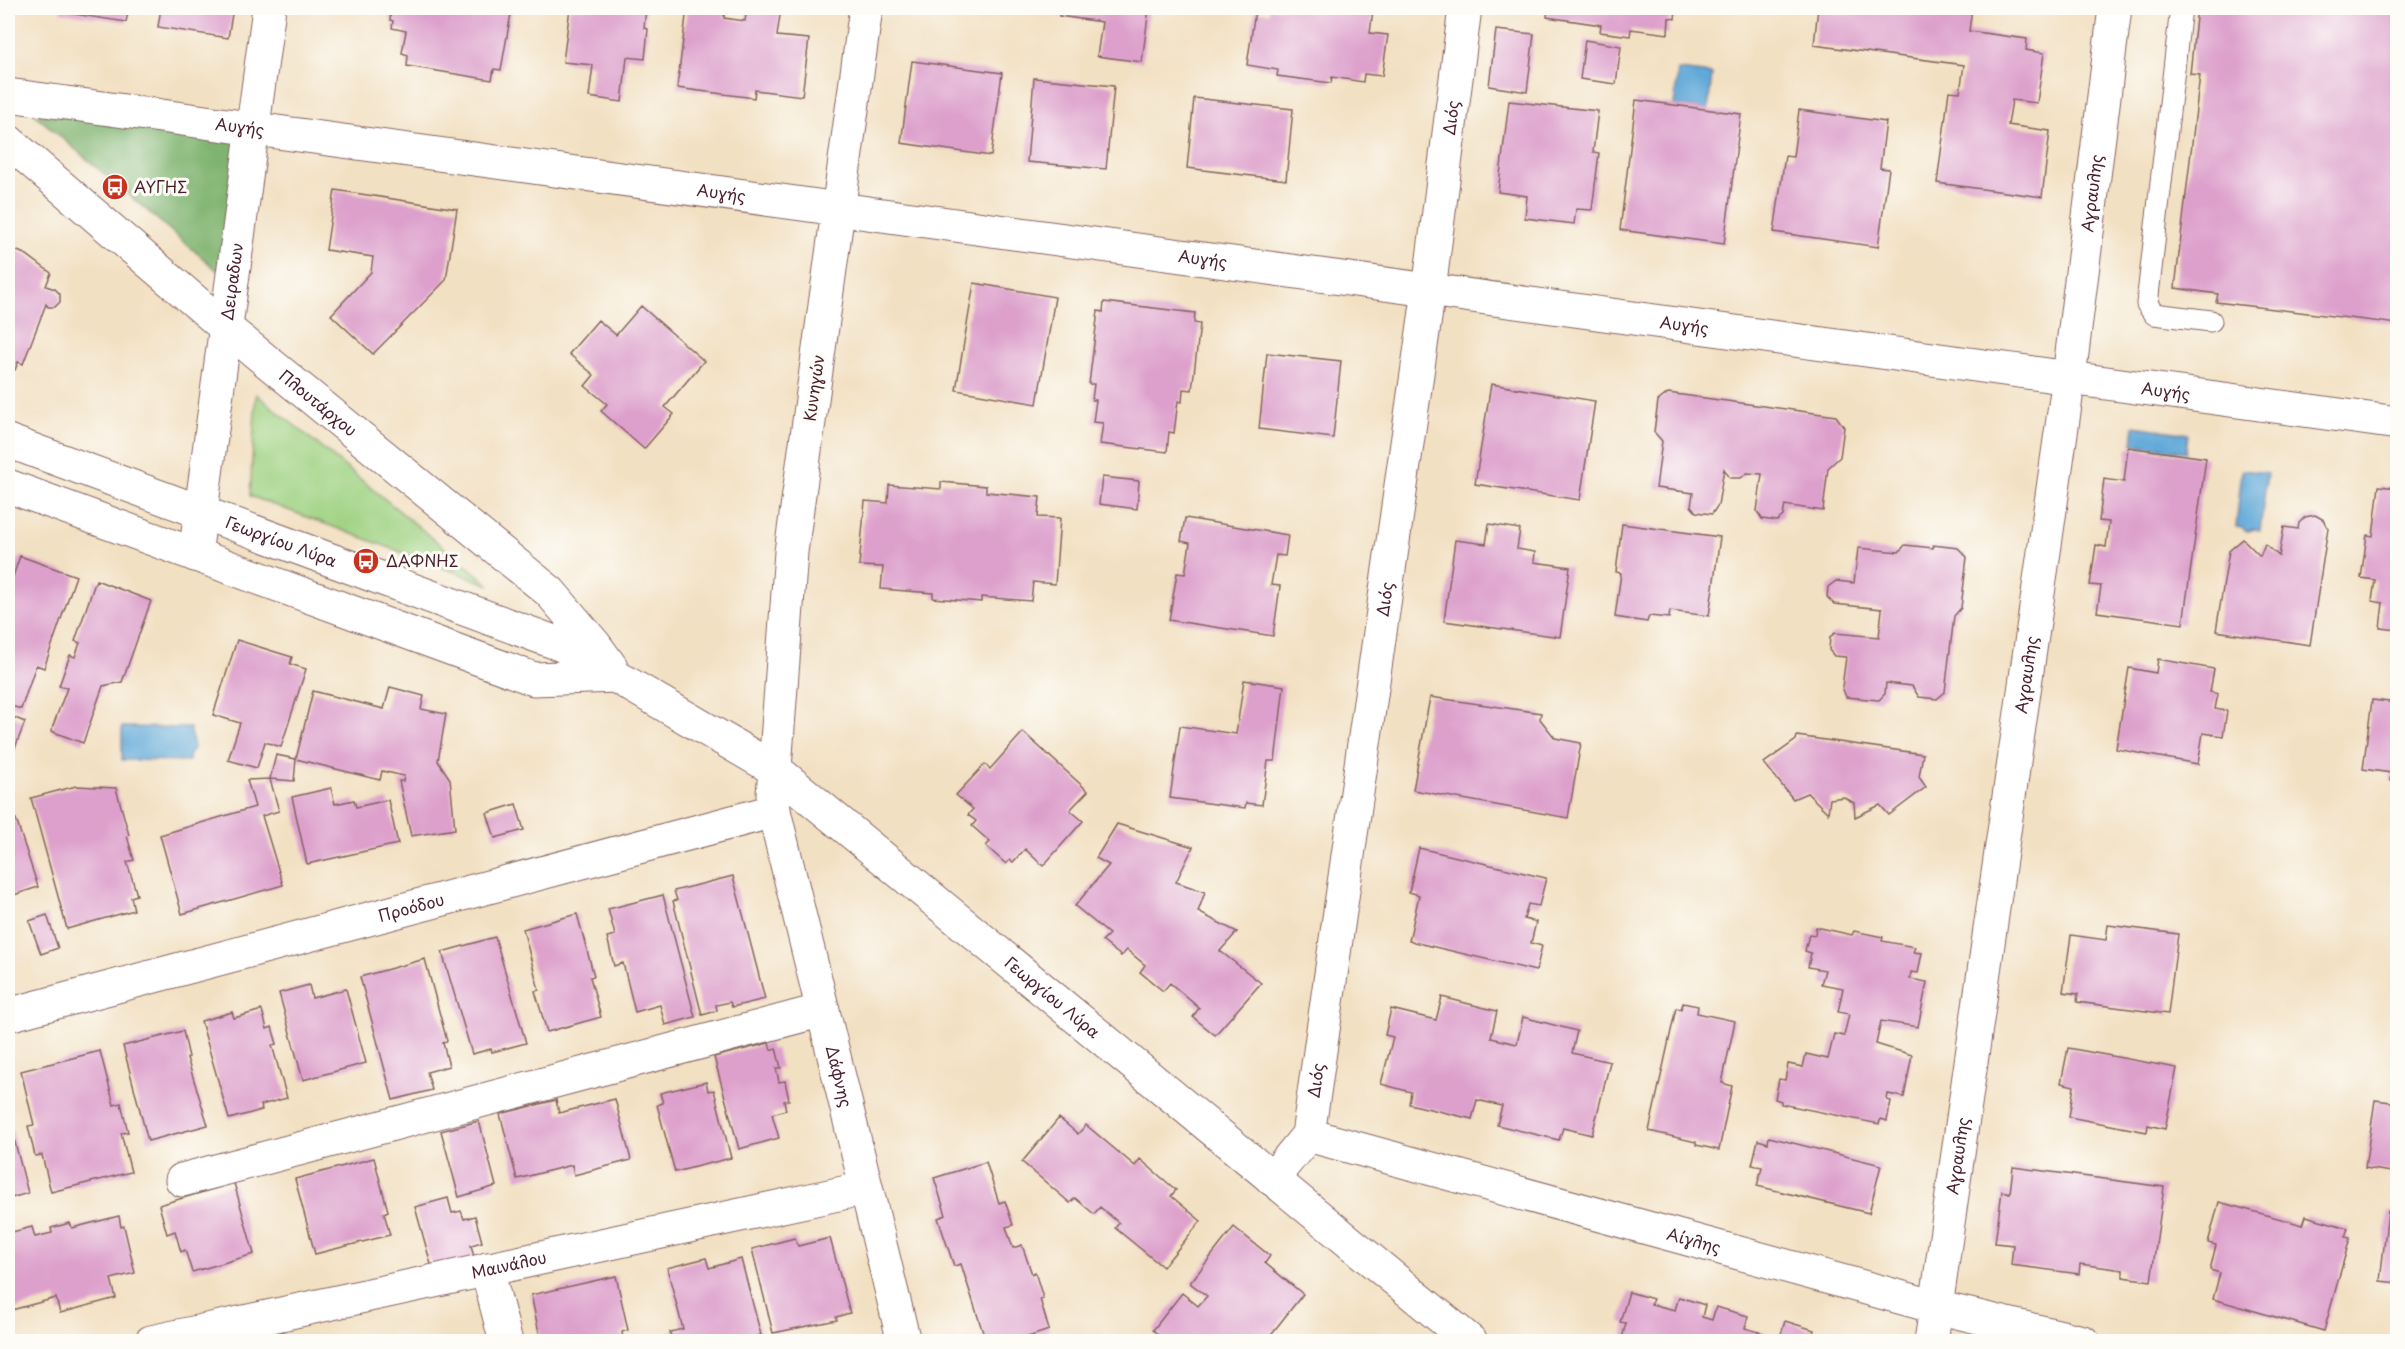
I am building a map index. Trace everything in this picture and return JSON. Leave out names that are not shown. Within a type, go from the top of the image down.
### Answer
[{"type":"street","name":"Δειραδων","points":[[195,555],[269,8]]},
{"type":"street","name":"Κυνηγών","points":[[776,770],[791,552],[866,8]]},
{"type":"street","name":"Διός","points":[[1308,1135],[1429,290],[1465,8]]},
{"type":"street","name":"Αγραυλης","points":[[1931,1341],[2069,377],[2115,8]]},
{"type":"street","name":"Αυγής","points":[[8,95],[2397,423]]},
{"type":"street","name":"Πλουτάρχου","points":[[8,141],[226,328],[550,592],[596,645],[616,676]]},
{"type":"street","name":"Γεωργίου Λύρα","points":[[8,441],[562,645],[776,770],[1471,1341]]},
{"type":"street","points":[[8,486],[534,679],[616,676]]},
{"type":"street","points":[[774,811],[776,770]]},
{"type":"street","name":"Δάφνης","points":[[774,811],[904,1341]]},
{"type":"street","name":"Προόδου","points":[[8,1015],[774,811]]},
{"type":"street","points":[[182,1180],[824,1010]]},
{"type":"street","points":[[1272,1179],[1308,1135]]},
{"type":"street","name":"Αίγλης","points":[[1308,1135],[1936,1307],[2083,1341]]},
{"type":"street","name":"Μαινάλου","points":[[150,1341],[867,1188]]},
{"type":"street","points":[[487,1269],[506,1341]]},
{"type":"lane","points":[[2181,8],[2147,304],[2154,314],[2211,321]]},
{"type":"green space","points":[[34,114],[246,132],[218,271]]},
{"type":"green space","points":[[256,394],[490,585],[250,496]]},
{"type":"water","points":[[1678,70],[1712,74],[1708,110],[1674,105]]},
{"type":"water","points":[[2134,426],[2188,434],[2186,452],[2132,444]]},
{"type":"water","points":[[2242,470],[2267,473],[2260,530],[2253,529],[2247,532],[2236,527]]},
{"type":"water","points":[[122,727],[190,728],[194,748],[189,754],[189,761],[122,760]]},
{"type":"building","points":[[61,8],[129,8],[126,22],[60,12]]},
{"type":"building","points":[[161,8],[233,8],[228,38],[158,27]]},
{"type":"building","points":[[391,8],[512,8],[501,70],[494,69],[492,80],[407,66],[408,55],[402,53],[406,31],[392,28]]},
{"type":"building","points":[[570,8],[646,8],[644,28],[648,29],[645,59],[627,57],[622,102],[589,97],[593,65],[563,62]]},
{"type":"building","points":[[687,8],[725,8],[724,18],[745,21],[747,8],[781,8],[777,36],[809,39],[802,96],[755,90],[754,98],[677,88]]},
{"type":"building","points":[[1060,8],[1149,8],[1142,62],[1097,56],[1102,22],[1059,16]]},
{"type":"building","points":[[1270,8],[1387,8],[1387,12],[1373,10],[1370,33],[1388,35],[1382,76],[1364,74],[1363,82],[1332,77],[1331,83],[1277,76],[1278,70],[1247,65],[1255,11],[1269,13]]},
{"type":"building","points":[[1548,8],[1676,8],[1675,19],[1669,18],[1668,34],[1631,29],[1630,36],[1600,32],[1601,25],[1547,17]]},
{"type":"building","points":[[1818,8],[1972,8],[1969,31],[2027,39],[2026,50],[2044,53],[2037,103],[2012,100],[2008,125],[2050,131],[2042,197],[1937,183],[1949,91],[1960,92],[1964,65],[1814,45]]},
{"type":"building","points":[[2197,8],[2398,8],[2398,324],[2216,302],[2218,294],[2175,288],[2200,75],[2190,74]]},
{"type":"building","points":[[1496,30],[1534,34],[1527,92],[1489,86]]},
{"type":"building","points":[[1585,40],[1621,46],[1616,84],[1580,79]]},
{"type":"building","points":[[912,61],[1002,73],[991,156],[901,143]]},
{"type":"building","points":[[1034,78],[1114,86],[1106,169],[1027,162]]},
{"type":"building","points":[[1194,98],[1293,109],[1286,180],[1187,168]]},
{"type":"building","points":[[1636,100],[1741,114],[1724,244],[1620,230]]},
{"type":"building","points":[[1509,101],[1598,111],[1593,152],[1599,153],[1592,210],[1576,209],[1574,224],[1525,218],[1527,196],[1498,192]]},
{"type":"building","points":[[1799,110],[1886,122],[1880,168],[1889,169],[1878,247],[1774,232],[1785,156],[1793,157]]},
{"type":"building","points":[[335,190],[457,209],[446,280],[373,354],[331,315],[371,272],[373,257],[326,250]]},
{"type":"building","points":[[8,247],[27,255],[51,273],[46,286],[55,289],[60,294],[60,302],[55,307],[48,307],[46,304],[23,364],[18,362],[15,370],[8,367]]},
{"type":"building","points":[[974,283],[1055,297],[1037,404],[956,390]]},
{"type":"building","points":[[1104,302],[1195,313],[1194,323],[1200,324],[1192,390],[1183,389],[1182,402],[1178,401],[1174,433],[1169,432],[1167,452],[1100,444],[1103,423],[1093,422],[1096,400],[1092,400],[1094,384],[1089,384],[1098,311],[1103,312]]},
{"type":"building","points":[[641,306],[704,361],[665,407],[674,414],[644,449],[601,411],[607,404],[585,386],[594,375],[569,354],[598,320],[616,335]]},
{"type":"building","points":[[1267,353],[1341,361],[1333,438],[1259,429]]},
{"type":"building","points":[[1491,384],[1595,401],[1580,500],[1475,484]]},
{"type":"building","points":[[1668,393],[1836,416],[1844,427],[1840,457],[1828,468],[1823,511],[1785,505],[1783,516],[1777,521],[1762,519],[1757,511],[1762,474],[1747,473],[1741,478],[1730,478],[1724,469],[1718,505],[1712,514],[1696,512],[1691,506],[1693,493],[1656,488],[1662,441],[1654,432],[1658,401]]},
{"type":"building","points":[[2128,447],[2206,458],[2183,624],[2097,612],[2101,586],[2090,585],[2096,545],[2106,547],[2109,522],[2099,521],[2104,479],[2124,482]]},
{"type":"building","points":[[1102,477],[1139,481],[1137,509],[1099,504]]},
{"type":"building","points":[[941,482],[986,486],[986,492],[1040,497],[1038,517],[1060,518],[1055,584],[1033,582],[1031,601],[981,597],[981,602],[933,598],[933,593],[881,589],[883,567],[859,566],[865,501],[888,503],[889,485],[941,489]]},
{"type":"building","points":[[2379,486],[2398,488],[2398,630],[2380,628],[2383,603],[2372,601],[2375,580],[2361,578],[2367,535],[2373,536]]},
{"type":"building","points":[[2315,515],[2324,520],[2328,528],[2310,645],[2216,631],[2229,551],[2243,539],[2260,556],[2265,544],[2279,556],[2284,527],[2298,529],[2299,523],[2305,517]]},
{"type":"building","points":[[1185,518],[1288,535],[1285,556],[1276,555],[1271,585],[1280,586],[1273,636],[1169,620],[1177,573],[1185,574],[1190,543],[1181,541]]},
{"type":"building","points":[[1489,524],[1520,529],[1517,549],[1535,552],[1534,562],[1570,567],[1560,637],[1444,621],[1455,540],[1486,544]]},
{"type":"building","points":[[1622,524],[1720,537],[1709,616],[1670,611],[1669,618],[1649,616],[1647,622],[1615,617],[1621,573],[1616,572]]},
{"type":"building","points":[[1905,545],[1958,548],[1967,557],[1961,608],[1954,616],[1945,692],[1937,699],[1919,697],[1912,686],[1886,683],[1885,694],[1879,700],[1846,697],[1842,687],[1846,657],[1834,656],[1829,650],[1830,637],[1835,633],[1879,637],[1882,609],[1834,604],[1827,597],[1828,587],[1836,581],[1854,583],[1858,548],[1899,552]]},
{"type":"building","points":[[20,556],[76,576],[44,668],[36,665],[21,709],[8,705],[8,591]]},
{"type":"building","points":[[96,580],[151,601],[122,682],[103,686],[83,743],[51,731],[67,688],[59,686],[70,655],[75,657],[80,643],[75,641]]},
{"type":"building","points":[[237,640],[292,657],[290,664],[306,669],[281,747],[265,742],[257,768],[228,760],[240,723],[213,715]]},
{"type":"building","points":[[2158,659],[2214,669],[2210,692],[2218,694],[2215,709],[2227,711],[2223,736],[2203,733],[2198,764],[2116,749],[2129,668],[2156,673]]},
{"type":"building","points":[[1244,680],[1284,686],[1275,761],[1268,761],[1262,805],[1246,803],[1245,808],[1170,798],[1180,726],[1236,734]]},
{"type":"building","points":[[390,687],[424,696],[421,709],[446,714],[438,761],[450,779],[455,829],[411,836],[399,781],[403,781],[404,776],[382,771],[380,780],[296,759],[313,691],[384,709]]},
{"type":"building","points":[[1430,697],[1541,713],[1540,719],[1555,738],[1581,743],[1568,818],[1413,790]]},
{"type":"building","points":[[2372,700],[2398,703],[2398,782],[2390,781],[2391,773],[2363,769]]},
{"type":"building","points":[[8,715],[25,722],[8,766]]},
{"type":"building","points":[[1023,732],[1088,791],[1070,810],[1083,821],[1043,866],[1025,849],[1013,862],[1010,860],[1006,864],[986,846],[990,842],[972,826],[976,821],[968,815],[973,809],[956,795],[985,764],[990,769]]},
{"type":"building","points":[[1797,736],[1923,754],[1919,777],[1926,787],[1889,815],[1880,805],[1855,817],[1854,803],[1844,797],[1830,799],[1828,813],[1807,793],[1793,799],[1764,763],[1796,740]]},
{"type":"building","points":[[276,755],[296,759],[294,781],[270,779]]},
{"type":"building","points":[[270,779],[279,811],[262,816],[283,885],[182,914],[160,835],[255,807],[247,780]]},
{"type":"building","points":[[76,786],[116,788],[134,860],[127,862],[137,895],[131,897],[134,910],[67,929],[31,798]]},
{"type":"building","points":[[331,788],[335,804],[354,800],[356,807],[388,800],[398,844],[307,864],[292,797]]},
{"type":"building","points":[[516,804],[524,830],[495,838],[487,813]]},
{"type":"building","points":[[8,806],[12,820],[16,819],[38,887],[8,897]]},
{"type":"building","points":[[1117,824],[1193,847],[1176,882],[1205,892],[1198,912],[1237,932],[1220,951],[1261,983],[1215,1035],[1193,1017],[1199,1008],[1170,983],[1163,991],[1140,972],[1145,965],[1127,950],[1121,956],[1102,941],[1109,934],[1075,906],[1109,865],[1096,858]]},
{"type":"building","points":[[1419,848],[1546,878],[1539,906],[1528,904],[1524,919],[1536,922],[1531,943],[1542,946],[1536,971],[1409,941],[1419,895],[1409,892]]},
{"type":"building","points":[[733,876],[765,999],[732,1007],[730,1002],[716,1005],[717,1011],[702,1015],[673,901],[677,900],[674,891]]},
{"type":"building","points":[[663,895],[695,1017],[665,1025],[660,1005],[635,1012],[623,963],[614,966],[607,937],[615,935],[608,909]]},
{"type":"building","points":[[577,914],[594,976],[590,977],[601,1017],[547,1032],[535,991],[539,990],[523,929]]},
{"type":"building","points":[[47,915],[58,948],[41,954],[29,921]]},
{"type":"building","points":[[2108,925],[2178,934],[2168,1014],[2077,1002],[2078,994],[2063,992],[2071,935],[2106,940]]},
{"type":"building","points":[[1816,927],[1852,935],[1854,931],[1883,937],[1882,941],[1915,947],[1913,952],[1922,953],[1918,973],[1911,972],[1910,979],[1927,982],[1918,1027],[1881,1021],[1876,1044],[1912,1055],[1904,1097],[1888,1094],[1887,1100],[1891,1101],[1887,1121],[1881,1119],[1879,1124],[1781,1104],[1781,1101],[1775,1099],[1779,1079],[1785,1080],[1788,1064],[1803,1067],[1806,1054],[1828,1059],[1834,1034],[1844,1036],[1849,1014],[1838,1012],[1843,988],[1821,984],[1825,970],[1808,967],[1811,953],[1805,951],[1809,934],[1815,935]]},
{"type":"building","points":[[495,937],[526,1043],[492,1052],[491,1049],[472,1054],[442,952]]},
{"type":"building","points":[[425,959],[447,1041],[443,1043],[449,1066],[427,1072],[432,1090],[393,1100],[360,977]]},
{"type":"building","points":[[309,985],[312,998],[346,989],[366,1063],[303,1080],[279,993]]},
{"type":"building","points":[[1442,997],[1497,1011],[1491,1038],[1517,1044],[1523,1017],[1577,1031],[1572,1053],[1610,1062],[1592,1135],[1563,1128],[1559,1140],[1497,1125],[1502,1106],[1477,1100],[1472,1119],[1409,1104],[1411,1092],[1381,1084],[1393,1037],[1385,1035],[1391,1009],[1436,1020]]},
{"type":"building","points":[[1683,1003],[1698,1006],[1697,1013],[1735,1021],[1722,1083],[1732,1086],[1719,1150],[1649,1131],[1676,1008],[1681,1009]]},
{"type":"building","points":[[262,1010],[267,1029],[272,1027],[277,1044],[272,1045],[287,1098],[261,1105],[262,1110],[229,1119],[201,1021],[232,1012],[234,1018]]},
{"type":"building","points":[[183,1031],[189,1057],[187,1058],[208,1125],[148,1141],[123,1046]]},
{"type":"building","points":[[769,1043],[771,1050],[776,1048],[781,1068],[776,1068],[779,1082],[785,1081],[789,1100],[784,1101],[786,1110],[772,1114],[779,1138],[739,1149],[714,1057]]},
{"type":"building","points":[[2068,1048],[2177,1068],[2165,1129],[2148,1125],[2147,1132],[2069,1117],[2074,1086],[2061,1083]]},
{"type":"building","points":[[100,1051],[114,1105],[121,1103],[128,1132],[121,1133],[131,1172],[51,1192],[42,1155],[35,1156],[28,1126],[34,1125],[21,1071]]},
{"type":"building","points":[[706,1082],[708,1091],[714,1090],[731,1158],[675,1172],[657,1105],[663,1103],[660,1093]]},
{"type":"building","points":[[615,1099],[631,1160],[574,1175],[572,1165],[517,1179],[500,1114],[556,1100],[559,1113]]},
{"type":"building","points":[[2375,1100],[2398,1103],[2398,1173],[2365,1168]]},
{"type":"building","points":[[8,1115],[28,1193],[8,1199]]},
{"type":"building","points":[[1059,1118],[1078,1134],[1086,1125],[1135,1166],[1140,1159],[1176,1190],[1171,1196],[1201,1221],[1163,1267],[1115,1228],[1119,1223],[1100,1207],[1094,1214],[1075,1198],[1070,1203],[1022,1162]]},
{"type":"building","points":[[479,1121],[496,1186],[459,1197],[441,1131]]},
{"type":"building","points":[[1769,1137],[1881,1165],[1869,1213],[1757,1186],[1762,1167],[1752,1165],[1758,1140],[1768,1143]]},
{"type":"building","points":[[374,1158],[388,1211],[384,1213],[390,1235],[315,1254],[295,1179]]},
{"type":"building","points":[[986,1162],[999,1203],[1005,1201],[1013,1225],[1006,1227],[1013,1248],[1022,1245],[1032,1274],[1035,1272],[1049,1330],[1013,1342],[986,1342],[961,1264],[954,1266],[938,1218],[946,1215],[934,1178]]},
{"type":"building","points":[[2013,1167],[2164,1187],[2151,1281],[2123,1277],[2123,1270],[2080,1264],[2079,1274],[2011,1265],[2013,1245],[1995,1243],[2002,1191],[2010,1193]]},
{"type":"building","points":[[234,1183],[254,1254],[192,1272],[185,1250],[181,1252],[175,1231],[167,1234],[159,1205]]},
{"type":"building","points":[[448,1198],[452,1213],[461,1211],[464,1219],[475,1216],[482,1242],[471,1245],[474,1257],[432,1268],[415,1207]]},
{"type":"building","points":[[2219,1202],[2303,1225],[2306,1216],[2348,1228],[2345,1237],[2350,1238],[2324,1331],[2213,1299],[2220,1273],[2210,1270],[2216,1245],[2208,1243]]},
{"type":"building","points":[[2388,1211],[2398,1212],[2398,1283],[2380,1281]]},
{"type":"building","points":[[119,1216],[121,1227],[124,1226],[135,1273],[111,1279],[116,1298],[60,1313],[56,1298],[8,1311],[8,1233],[32,1227],[35,1237],[52,1233],[51,1228],[70,1223],[72,1228]]},
{"type":"building","points":[[1234,1227],[1270,1256],[1265,1263],[1303,1294],[1265,1342],[1258,1342],[1255,1339],[1252,1342],[1167,1342],[1153,1330],[1182,1293],[1198,1306],[1207,1296],[1190,1283]]},
{"type":"building","points":[[795,1238],[798,1246],[830,1238],[850,1313],[836,1317],[837,1320],[773,1333],[752,1249]]},
{"type":"building","points":[[706,1258],[709,1268],[741,1259],[761,1335],[737,1342],[672,1342],[670,1332],[683,1329],[667,1268]]},
{"type":"building","points":[[616,1276],[628,1330],[622,1332],[623,1339],[609,1342],[541,1342],[531,1295]]},
{"type":"building","points":[[1629,1292],[1653,1299],[1651,1304],[1675,1310],[1679,1297],[1705,1305],[1702,1317],[1712,1320],[1716,1307],[1748,1316],[1745,1328],[1780,1338],[1785,1321],[1814,1330],[1811,1342],[1621,1342],[1626,1323],[1620,1322]]},
{"type":"building","points":[[283,1331],[285,1342],[250,1342],[250,1339]]},
{"type":"place","name":"ΑΥΓΗΣ","points":[[115,187]]},
{"type":"place","name":"ΔΑΦΝΗΣ","points":[[366,561]]}]
